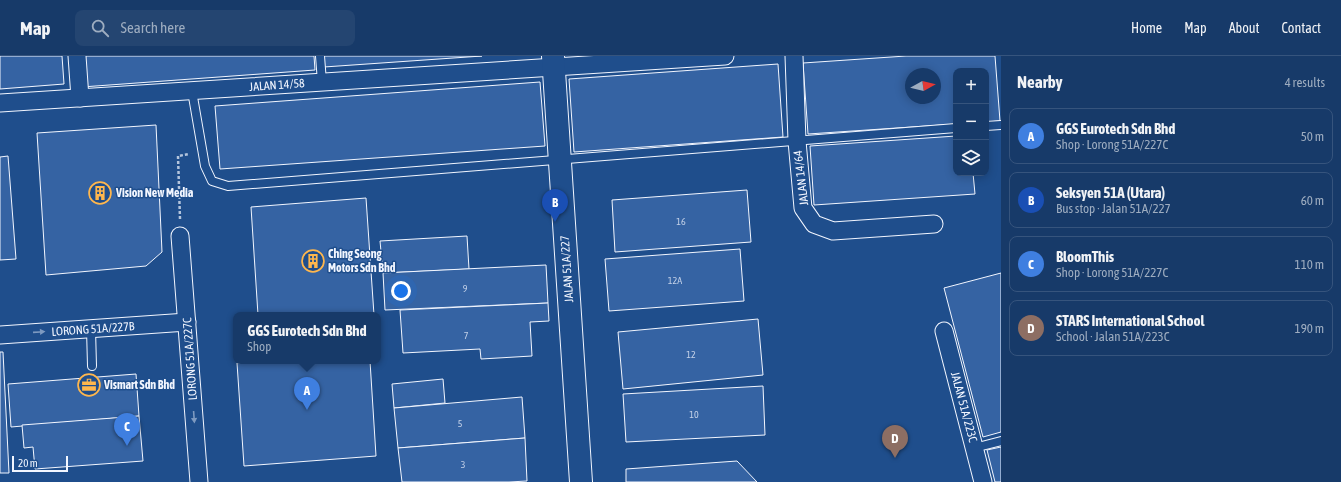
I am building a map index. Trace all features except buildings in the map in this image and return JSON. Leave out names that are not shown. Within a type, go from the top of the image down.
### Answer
[{"type":"street","points":[[77,56],[80,98]]},
{"type":"street","name":"JALAN 14/58","points":[[0,102],[322,82],[554,62],[725,56]]},
{"type":"street","name":"JALAN 14/64","points":[[794,56],[797,141],[803,208],[814,224],[833,231],[934,224]]},
{"type":"street","name":"JALAN 51A/227","points":[[554,62],[581,482]]},
{"type":"street","name":"LORONG 51A/227C","points":[[180,236],[199,482]]},
{"type":"street","name":"LORONG 51A/227B","points":[[0,335],[187,322]]},
{"type":"street","name":"JALAN 51A/223C","points":[[944,331],[983,482]]},
{"type":"lane","points":[[320,56],[322,82]]},
{"type":"lane","points":[[192,91],[205,166],[212,181],[228,186],[953,128]]},
{"type":"lane","points":[[989,126],[1001,125]]},
{"type":"lane","points":[[91,329],[92,366]]},
{"type":"lane","points":[[974,448],[1001,441]]},
{"type":"path","points":[[180,236],[178,156],[203,152]]},
{"type":"place","name":"Vision New Media","points":[[100,193]]},
{"type":"place","name":"Seksyen 51A (Utara)","points":[[555,222]]},
{"type":"place","name":"Ching Seong Motors Sdn Bhd","points":[[313,261]]},
{"type":"place","name":"Vismart Sdn Bhd","points":[[89,385]]},
{"type":"place","name":"GGS Eurotech Sdn Bhd","points":[[307,410]]},
{"type":"place","name":"BloomThis","points":[[127,446]]},
{"type":"place","name":"STARS International School","points":[[895,458]]}]
